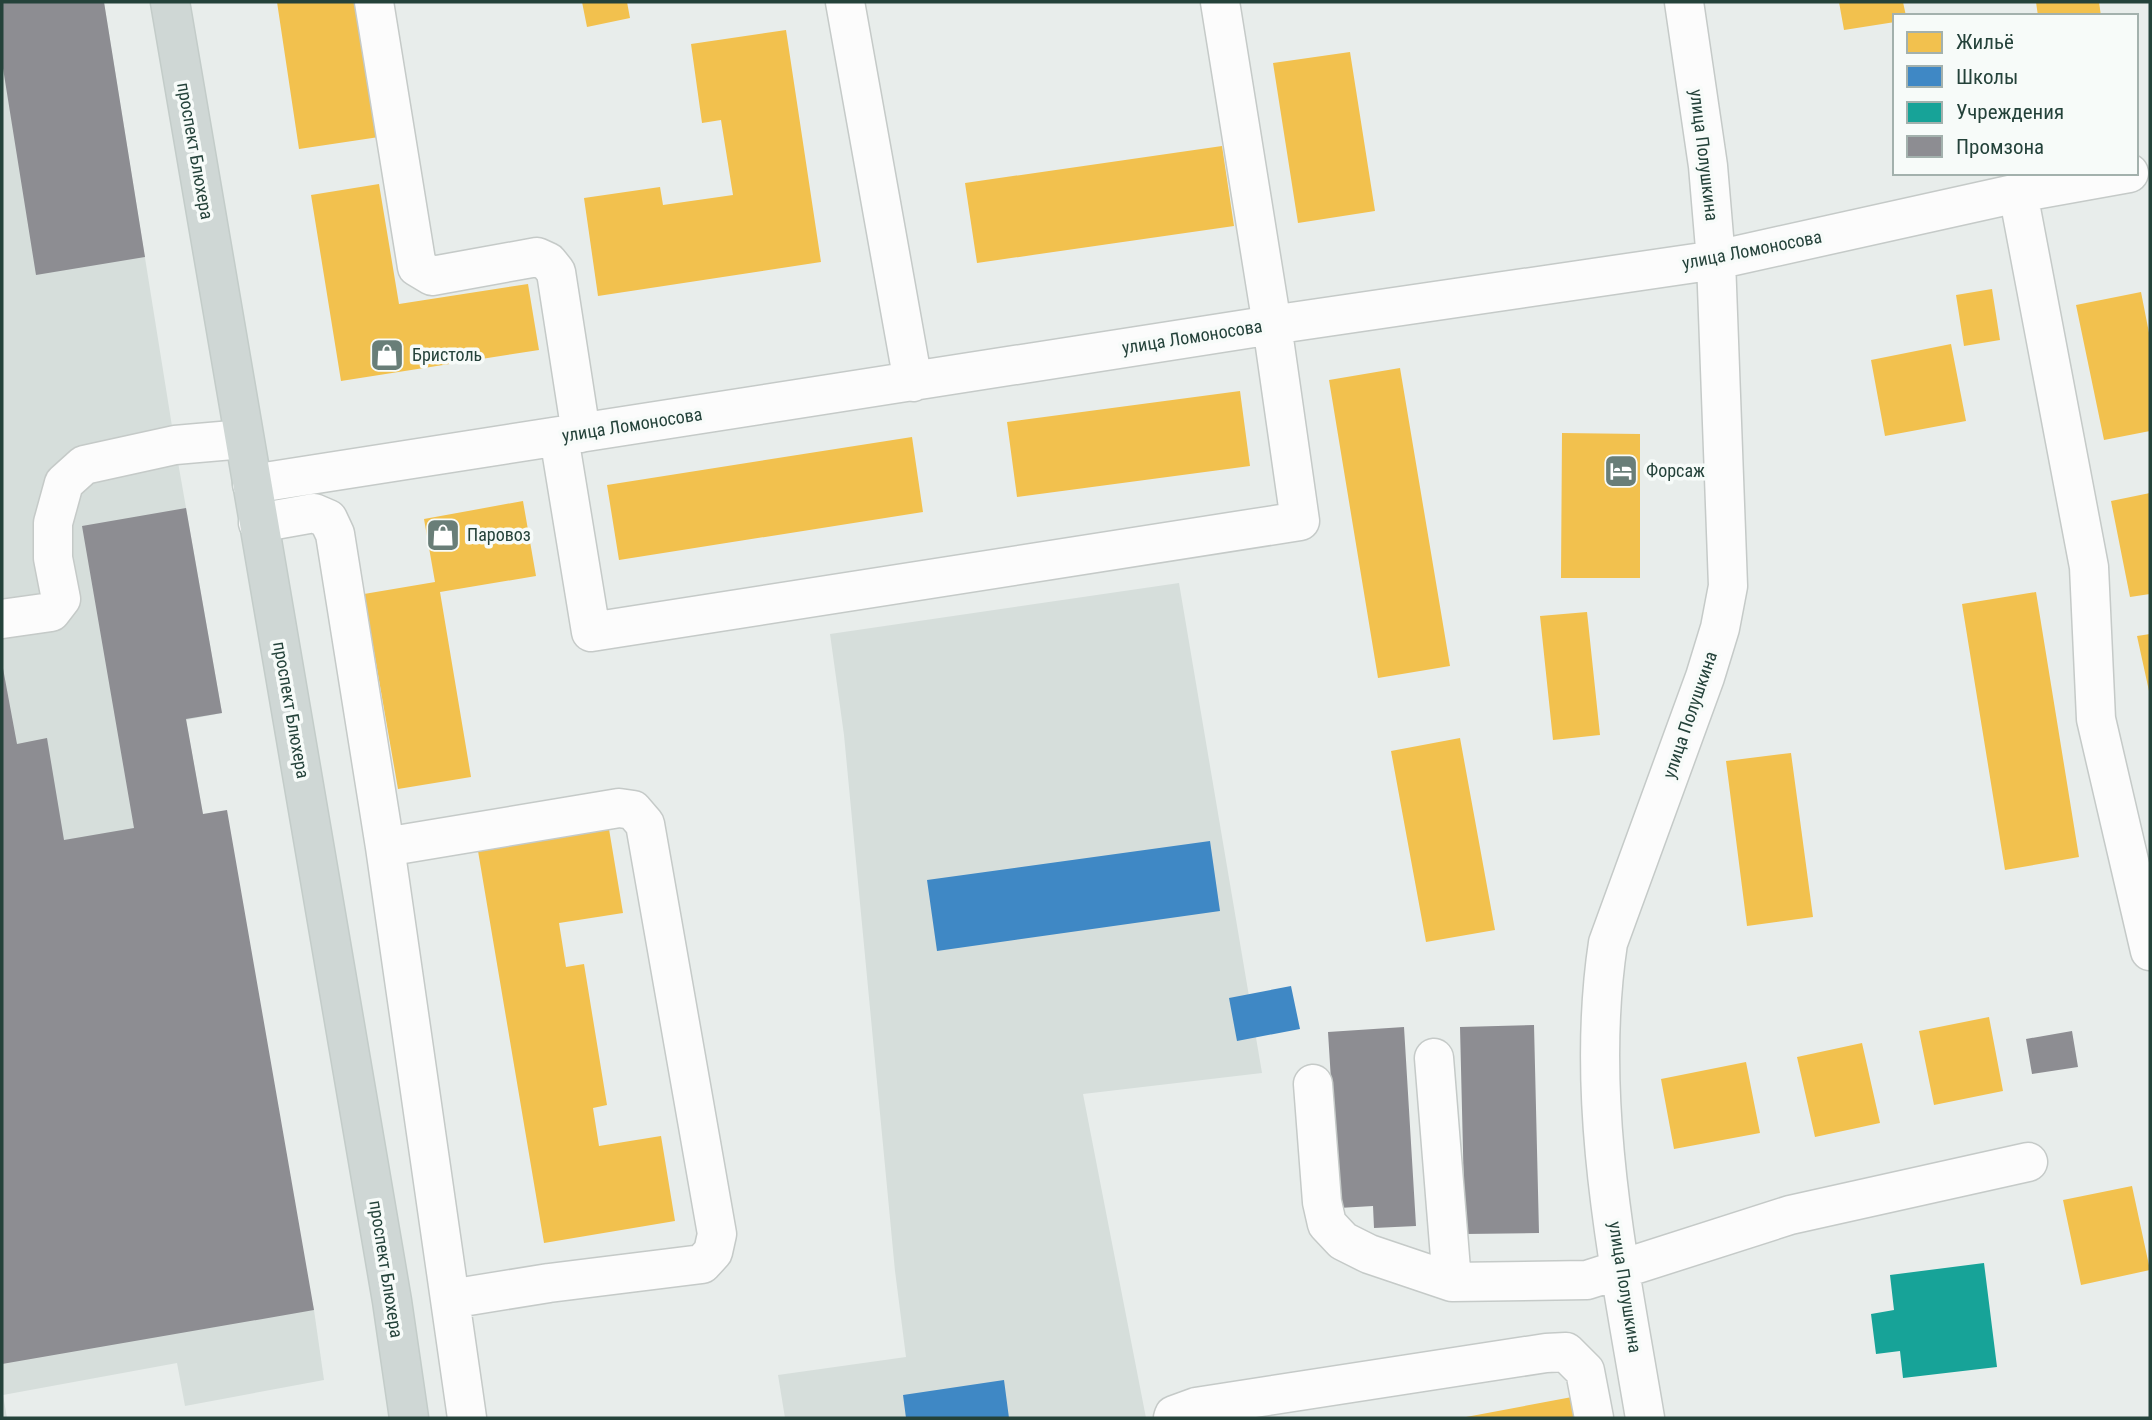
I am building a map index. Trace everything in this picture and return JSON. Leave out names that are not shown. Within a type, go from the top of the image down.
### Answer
[{"type":"main road","name":"проспект Блюхера","points":[[170,2],[390,1288],[409,1418]]},
{"type":"street","points":[[374,2],[417,267],[432,276],[537,257],[548,262],[556,272],[591,632],[1300,521],[1272,325],[1220,2]]},
{"type":"street","points":[[845,2],[913,382]]},
{"type":"street","name":"улица Полушкина","points":[[1646,1418],[1620,1270],[1602,1124],[1603,975],[1608,943],[1705,677],[1720,628],[1728,586],[1716,260],[1707,166],[1684,2]]},
{"type":"street","name":"улица Ломоносова","points":[[252,484],[1272,325],[1716,260],[2018,193],[2118,175]]},
{"type":"street","points":[[2018,193],[2089,567],[2096,719],[2150,951]]},
{"type":"street","points":[[2,619],[51,612],[61,599],[53,558],[53,523],[64,483],[84,465],[175,445],[244,439]]},
{"type":"street","points":[[258,523],[314,513],[328,519],[335,534],[385,847],[467,1418]]},
{"type":"street","points":[[385,847],[619,808],[633,810],[645,824],[716,1234],[713,1252],[702,1264],[549,1283],[450,1299]]},
{"type":"street","points":[[1434,1058],[1452,1282]]},
{"type":"street","points":[[1313,1084],[1322,1202],[1327,1224],[1343,1241],[1369,1254],[1452,1282],[1587,1280],[1790,1215],[2028,1162]]},
{"type":"street","points":[[1173,1418],[1174,1415],[1196,1407],[1566,1352],[1585,1371],[1594,1418]]},
{"type":"shaded area","points":[[2,2],[104,2],[175,445],[222,713],[186,720],[203,814],[314,1310],[324,1380],[185,1406],[177,1363],[3,1395],[7,1418],[2,1418]]},
{"type":"shaded area","points":[[1179,583],[1262,1073],[1083,1094],[1146,1418],[785,1418],[778,1375],[906,1357],[895,1271],[844,735],[830,634]]},
{"type":"building: Жильё","points":[[277,2],[359,2],[379,137],[299,149]]},
{"type":"building: Жильё","points":[[582,2],[627,2],[630,18],[587,27]]},
{"type":"building: Жильё","points":[[1839,2],[1903,2],[1906,14],[1893,14],[1893,22],[1844,30]]},
{"type":"building: Жильё","points":[[2036,2],[2099,2],[2101,14],[2038,14]]},
{"type":"building: Жильё","points":[[786,30],[821,262],[598,296],[584,198],[660,187],[663,205],[733,195],[721,120],[702,123],[691,44]]},
{"type":"building: Жильё","points":[[1350,52],[1375,211],[1298,223],[1273,63]]},
{"type":"building: Жильё","points":[[1222,146],[1234,226],[977,263],[965,183]]},
{"type":"building: Жильё","points":[[379,184],[399,304],[528,284],[539,350],[341,381],[311,195]]},
{"type":"building: Жильё","points":[[1992,289],[2000,340],[1964,346],[1956,295]]},
{"type":"building: Жильё","points":[[2141,292],[2150,338],[2150,431],[2104,440],[2076,305]]},
{"type":"building: Жильё","points":[[1951,344],[1966,421],[1885,436],[1871,360]]},
{"type":"building: Жильё","points":[[1400,368],[1450,666],[1378,678],[1329,380]]},
{"type":"building: Жильё","points":[[1240,391],[1250,466],[1017,497],[1007,422]]},
{"type":"building: Жильё","points":[[1562,433],[1640,434],[1640,578],[1561,578]]},
{"type":"building: Жильё","points":[[912,437],[923,512],[619,560],[607,485]]},
{"type":"building: Жильё","points":[[2150,493],[2150,594],[2130,597],[2111,501]]},
{"type":"building: Жильё","points":[[523,501],[536,576],[440,592],[471,777],[398,789],[364,594],[435,582],[424,519]]},
{"type":"building: Жильё","points":[[2036,592],[2079,857],[2005,870],[1962,604]]},
{"type":"building: Жильё","points":[[1587,612],[1600,735],[1553,740],[1540,616]]},
{"type":"building: Жильё","points":[[2150,634],[2150,691],[2149,691],[2137,636]]},
{"type":"building: Жильё","points":[[1460,738],[1495,930],[1426,942],[1391,751]]},
{"type":"building: Жильё","points":[[1791,753],[1813,917],[1747,926],[1726,761]]},
{"type":"building: Жильё","points":[[609,829],[623,913],[559,923],[566,967],[584,964],[607,1105],[593,1108],[599,1146],[661,1136],[675,1221],[544,1243],[478,851]]},
{"type":"building: Жильё","points":[[1989,1017],[2003,1091],[1934,1105],[1919,1031]]},
{"type":"building: Жильё","points":[[1862,1043],[1880,1123],[1815,1137],[1797,1057]]},
{"type":"building: Жильё","points":[[1746,1062],[1760,1133],[1674,1149],[1661,1079]]},
{"type":"building: Жильё","points":[[2132,1186],[2150,1270],[2081,1285],[2063,1200]]},
{"type":"building: Жильё","points":[[1572,1397],[1575,1418],[1466,1418],[1466,1417]]},
{"type":"building: Школы","points":[[1210,841],[1220,911],[937,951],[927,880]]},
{"type":"building: Школы","points":[[1291,986],[1300,1029],[1237,1041],[1229,998]]},
{"type":"building: Школы","points":[[1004,1380],[1009,1418],[906,1418],[903,1395]]},
{"type":"building: Учреждения","points":[[1984,1263],[1997,1367],[1903,1378],[1900,1351],[1876,1354],[1871,1314],[1894,1310],[1890,1275]]},
{"type":"building: Промзона","points":[[2,2],[104,2],[145,257],[36,275],[2,62]]},
{"type":"building: Промзона","points":[[186,508],[222,713],[186,719],[203,814],[227,810],[314,1310],[2,1364],[2,663],[17,744],[47,738],[64,840],[134,828],[82,526]]},
{"type":"building: Промзона","points":[[1534,1025],[1539,1233],[1465,1234],[1460,1027]]},
{"type":"building: Промзона","points":[[1404,1027],[1416,1226],[1374,1228],[1373,1206],[1339,1208],[1328,1032]]},
{"type":"building: Промзона","points":[[2072,1031],[2078,1067],[2032,1074],[2026,1039]]},
{"type":"place","name":"Бристоль","points":[[387,355]]},
{"type":"place","name":"Форсаж","points":[[1621,471]]},
{"type":"place","name":"Паровоз","points":[[443,535]]}]
